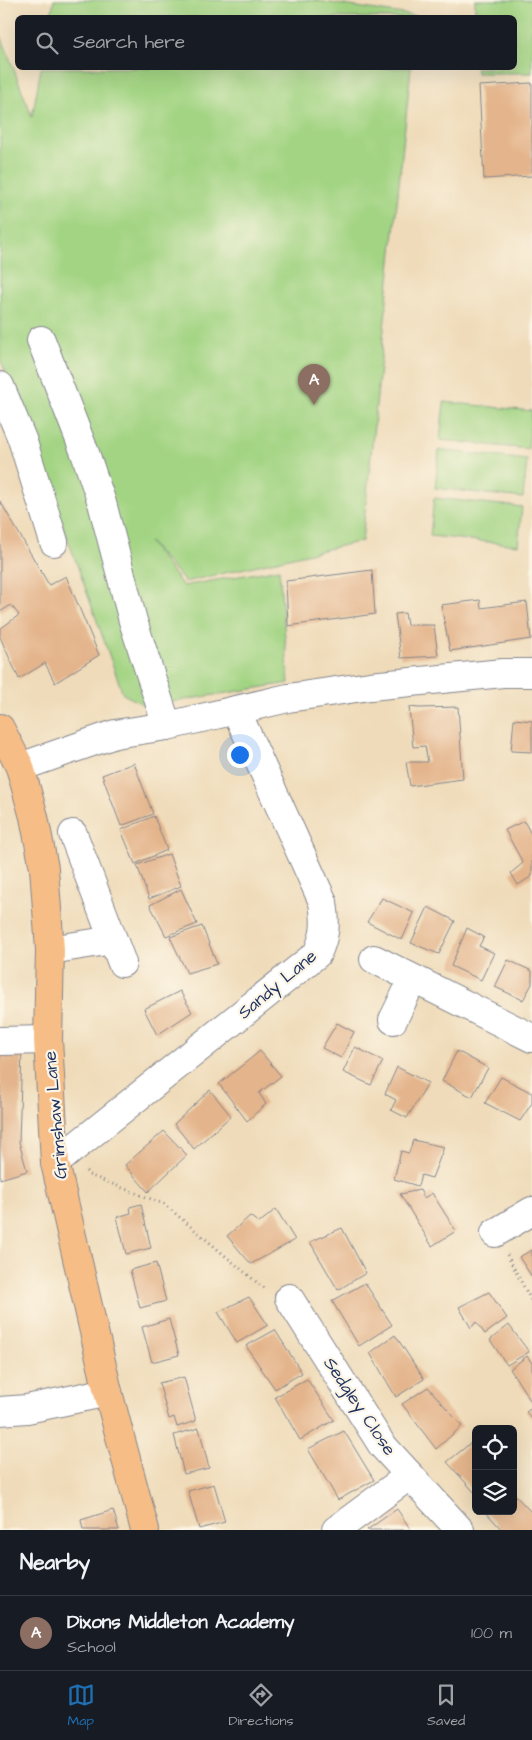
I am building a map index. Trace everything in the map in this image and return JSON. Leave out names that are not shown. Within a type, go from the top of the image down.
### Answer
[{"type":"main road","name":"Grimshaw Lane","points":[[0,728],[20,766],[34,817],[44,868],[50,950],[48,1040],[64,1156],[108,1392],[145,1530]]},
{"type":"street","points":[[41,340],[85,453],[102,503],[133,621],[167,726]]},
{"type":"street","points":[[0,386],[22,438],[54,542]]},
{"type":"street","points":[[20,766],[115,734],[167,726],[288,698],[370,686],[503,673],[532,673]]},
{"type":"street","name":"Sandy Lane","points":[[64,1156],[318,954],[323,942],[326,925],[323,902],[236,710]]},
{"type":"street","points":[[50,950],[117,951],[73,834]]},
{"type":"street","points":[[374,959],[532,1038]]},
{"type":"street","points":[[393,1020],[413,979]]},
{"type":"street","points":[[0,1041],[48,1040]]},
{"type":"street","points":[[495,1233],[532,1211]]},
{"type":"street","name":"Sedgley Close","points":[[289,1298],[382,1445],[460,1530]]},
{"type":"street","points":[[0,1411],[27,1409],[108,1392]]},
{"type":"street","points":[[336,1530],[410,1475]]},
{"type":"path","points":[[64,1156],[89,1175],[164,1204],[261,1286],[289,1298]]},
{"type":"path","points":[[495,1233],[532,1302]]},
{"type":"green space","points":[[54,0],[311,0],[409,15],[51,15]]},
{"type":"green space","points":[[475,0],[532,0],[532,73],[477,73],[476,70],[517,70],[517,15],[475,15]]},
{"type":"green space","points":[[0,33],[32,117],[41,70],[411,70],[362,541],[185,582],[149,542],[183,586],[279,569],[289,683],[146,706],[123,694],[17,396],[0,359]]},
{"type":"green space","points":[[444,402],[532,411],[528,449],[440,440]]},
{"type":"green space","points":[[439,450],[527,460],[523,498],[435,488]]},
{"type":"green space","points":[[434,498],[522,507],[518,545],[430,536]]},
{"type":"building","points":[[532,83],[532,176],[484,179],[479,86]]},
{"type":"building","points":[[0,501],[49,585],[66,576],[99,655],[55,683],[45,663],[19,679],[0,637],[0,629],[19,615],[11,605],[0,612]]},
{"type":"building","points":[[372,570],[375,614],[288,626],[286,581]]},
{"type":"building","points":[[480,600],[481,608],[527,602],[531,639],[450,651],[441,605]]},
{"type":"building","points":[[405,613],[407,625],[434,625],[438,656],[401,658],[395,614]]},
{"type":"building","points":[[409,707],[458,707],[463,779],[410,786],[406,762],[428,762],[425,746],[413,747]]},
{"type":"building","points":[[514,719],[532,721],[532,752],[511,751]]},
{"type":"building","points":[[134,763],[153,814],[121,826],[102,775]]},
{"type":"building","points":[[154,816],[167,850],[135,864],[121,830]]},
{"type":"building","points":[[524,821],[532,836],[532,876],[518,885],[511,873],[523,863],[505,830]]},
{"type":"building","points":[[169,854],[181,886],[149,899],[137,865]]},
{"type":"building","points":[[181,889],[197,924],[166,936],[150,905]]},
{"type":"building","points":[[382,898],[414,913],[402,940],[367,922]]},
{"type":"building","points":[[428,907],[455,921],[439,954],[411,943]]},
{"type":"building","points":[[202,926],[217,964],[187,973],[170,937]]},
{"type":"building","points":[[467,928],[484,937],[479,946],[494,953],[481,980],[451,966]]},
{"type":"building","points":[[508,960],[532,971],[532,984],[523,1000],[495,987]]},
{"type":"building","points":[[180,991],[192,1012],[157,1035],[144,1009]]},
{"type":"building","points":[[337,1023],[354,1032],[341,1058],[322,1048]]},
{"type":"building","points":[[355,1047],[383,1061],[371,1085],[343,1072]]},
{"type":"building","points":[[0,1048],[22,1050],[19,1142],[27,1171],[0,1179]]},
{"type":"building","points":[[260,1051],[281,1076],[259,1093],[266,1104],[247,1121],[219,1084]]},
{"type":"building","points":[[457,1051],[488,1068],[472,1097],[442,1081]]},
{"type":"building","points":[[397,1067],[428,1083],[407,1118],[391,1110],[396,1100],[385,1094]]},
{"type":"building","points":[[501,1077],[532,1093],[532,1103],[520,1121],[485,1103]]},
{"type":"building","points":[[210,1090],[231,1116],[194,1149],[174,1124]]},
{"type":"building","points":[[164,1131],[187,1155],[148,1192],[125,1165]]},
{"type":"building","points":[[413,1140],[444,1147],[432,1178],[421,1175],[418,1186],[394,1179],[401,1151],[409,1153]]},
{"type":"building","points":[[420,1190],[424,1198],[432,1193],[456,1231],[432,1246],[400,1194]]},
{"type":"building","points":[[141,1204],[151,1248],[126,1254],[117,1217],[131,1213],[130,1207]]},
{"type":"building","points":[[276,1209],[295,1240],[251,1264],[227,1236],[250,1216],[259,1223]]},
{"type":"building","points":[[342,1228],[366,1273],[338,1290],[310,1242]]},
{"type":"building","points":[[532,1250],[532,1277],[519,1257]]},
{"type":"building","points":[[156,1263],[166,1301],[140,1308],[130,1270]]},
{"type":"building","points":[[365,1283],[392,1325],[359,1346],[332,1301]]},
{"type":"building","points":[[489,1292],[507,1318],[485,1334],[476,1322],[471,1328],[459,1307]]},
{"type":"building","points":[[249,1297],[268,1325],[237,1343],[218,1312]]},
{"type":"building","points":[[169,1319],[179,1355],[152,1362],[142,1327]]},
{"type":"building","points":[[509,1325],[529,1352],[507,1365],[490,1340]]},
{"type":"building","points":[[275,1330],[302,1373],[275,1389],[246,1346]]},
{"type":"building","points":[[395,1335],[424,1379],[396,1397],[370,1353]]},
{"type":"building","points":[[527,1356],[532,1363],[532,1403],[510,1369]]},
{"type":"building","points":[[184,1377],[196,1421],[177,1427],[174,1417],[169,1419],[159,1383]]},
{"type":"building","points":[[307,1379],[334,1420],[300,1440],[275,1397]]},
{"type":"building","points":[[428,1387],[462,1426],[436,1449],[402,1404]]},
{"type":"building","points":[[532,1408],[532,1419],[526,1412]]},
{"type":"building","points":[[199,1428],[209,1468],[184,1474],[174,1435]]},
{"type":"building","points":[[344,1431],[374,1480],[338,1500],[308,1449]]},
{"type":"building","points":[[472,1442],[472,1490],[447,1462]]},
{"type":"building","points":[[214,1484],[225,1522],[199,1529],[188,1491]]},
{"type":"building","points":[[517,1497],[532,1513],[531,1530],[502,1530],[489,1515],[517,1515]]},
{"type":"building","points":[[397,1509],[411,1530],[367,1530]]},
{"type":"building","points":[[113,1510],[119,1530],[83,1530],[81,1520]]},
{"type":"place","name":"Dixons Middleton Academy","points":[[314,405]]}]
